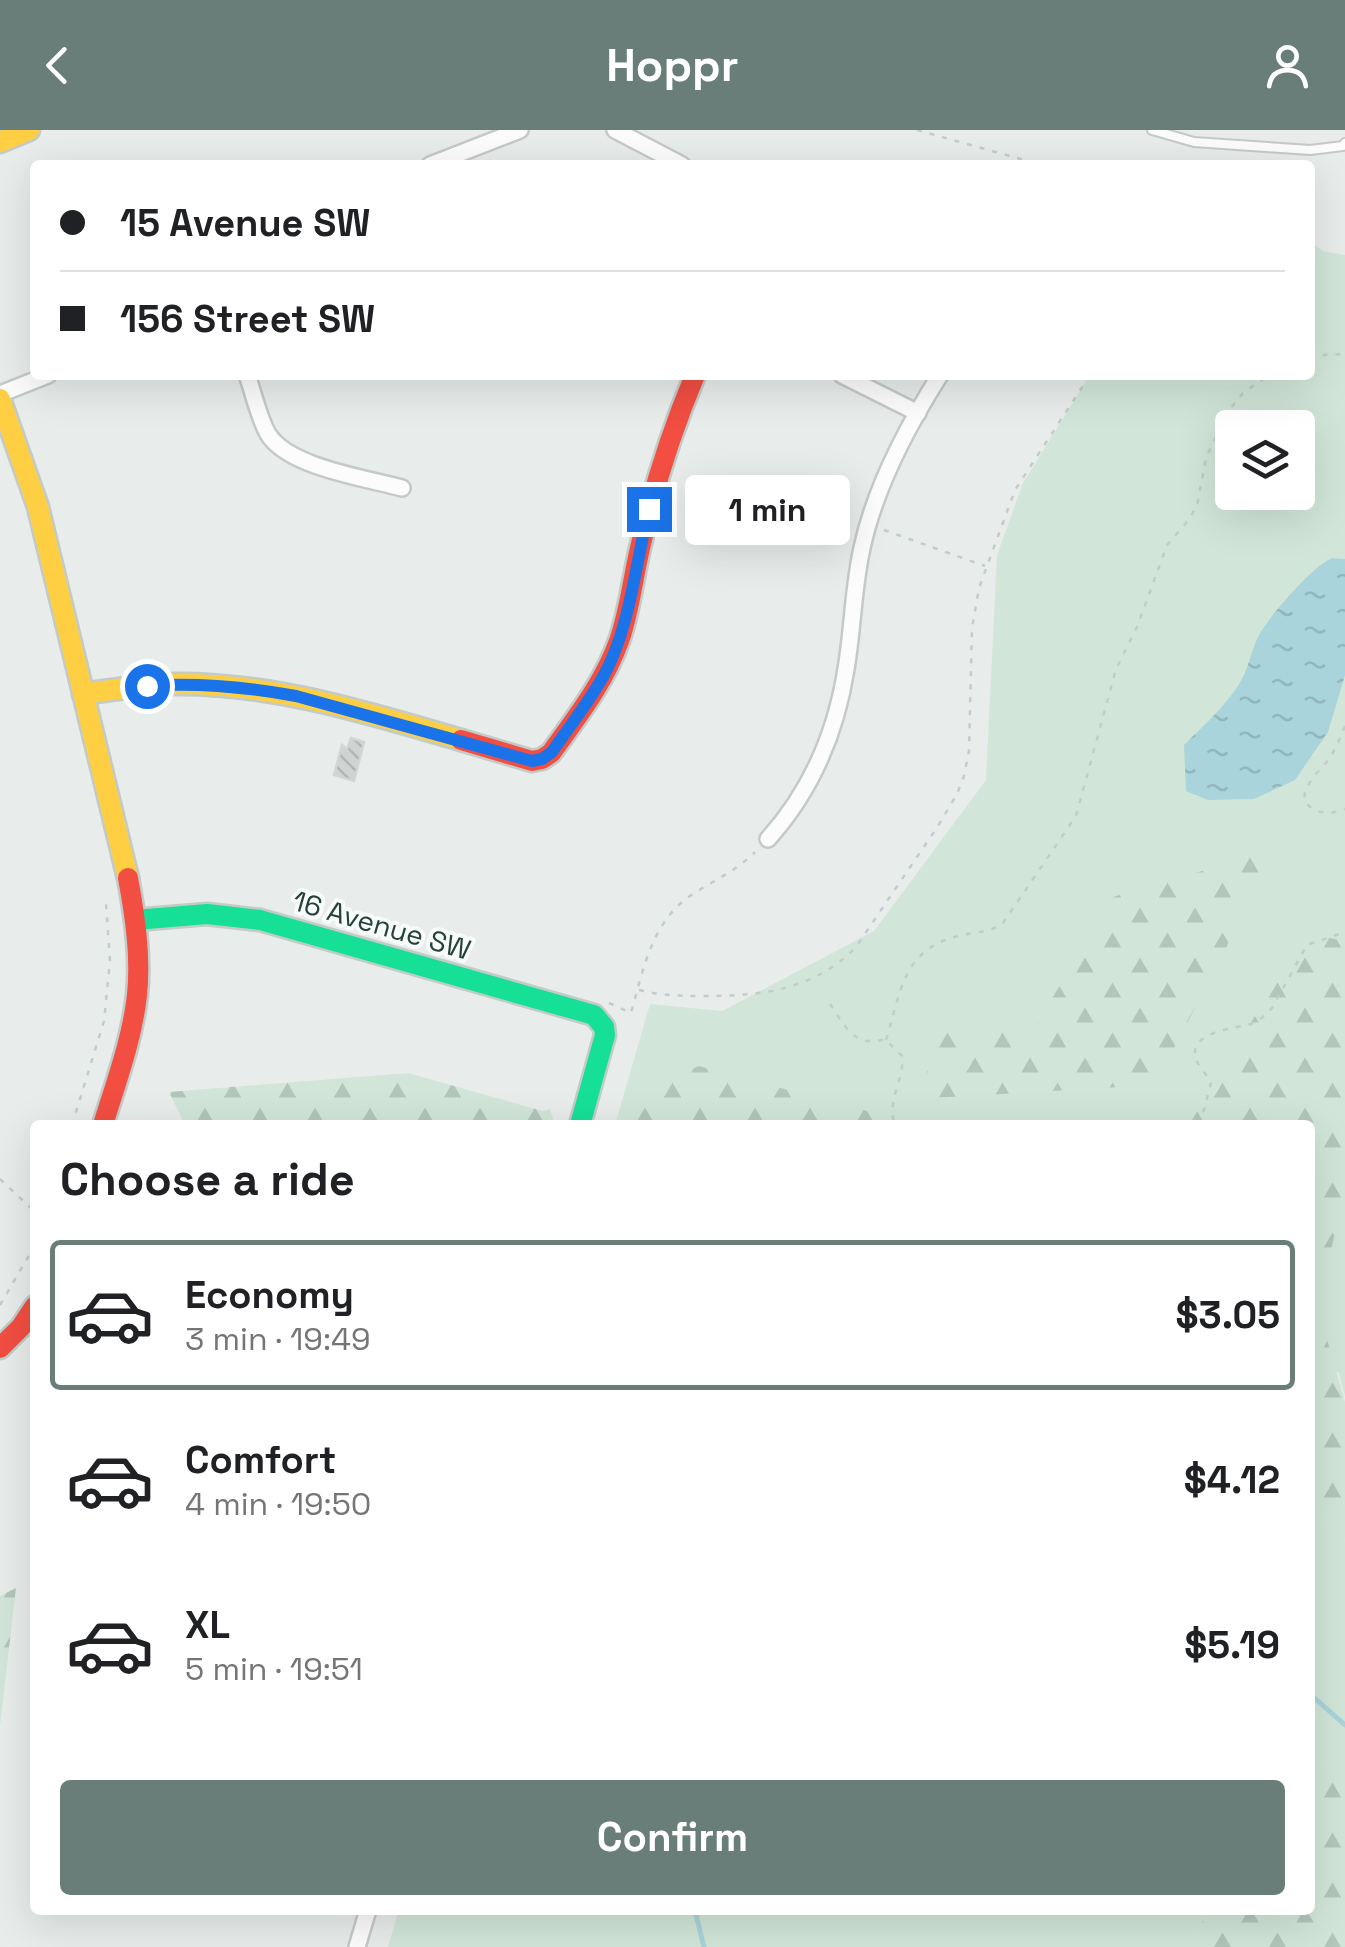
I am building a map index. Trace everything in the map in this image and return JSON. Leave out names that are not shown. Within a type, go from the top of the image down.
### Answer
[{"type":"street","points":[[0,142],[29,130]]},
{"type":"street","points":[[443,160],[520,130]]},
{"type":"street","points":[[615,130],[672,160]]},
{"type":"street","points":[[37,380],[0,397],[38,508],[126,869],[138,947],[135,1009],[104,1120]]},
{"type":"street","points":[[249,380],[266,430],[286,453],[302,461],[402,488]]},
{"type":"street","points":[[83,694],[186,683],[262,690],[322,702],[532,761],[542,759],[552,752],[605,674],[619,640],[649,509],[693,380]]},
{"type":"street","points":[[852,380],[918,413]]},
{"type":"street","points":[[768,839],[792,810],[812,776],[836,715],[846,668],[857,571],[868,524],[889,470],[937,380]]},
{"type":"street","name":"16 Avenue SW","points":[[135,920],[188,913],[240,915],[594,1015],[604,1027],[604,1035],[581,1120]]},
{"type":"street","points":[[0,1348],[30,1313]]},
{"type":"street","points":[[358,1947],[367,1915]]},
{"type":"lane","points":[[1152,130],[1194,142],[1310,150],[1345,144]]},
{"type":"lane","points":[[1194,142],[1198,130]]},
{"type":"path","points":[[917,130],[1024,160]]},
{"type":"path","points":[[1315,358],[1345,354]]},
{"type":"path","points":[[638,990],[663,996],[768,993],[812,979],[856,947],[938,826],[964,776],[972,628],[987,566],[1014,490],[1087,380]]},
{"type":"path","points":[[886,1040],[902,990],[920,954],[940,942],[992,930],[1003,923],[1070,826],[1080,805],[1113,677],[1137,627],[1164,551],[1197,506],[1206,458],[1226,414],[1243,393],[1262,380]]},
{"type":"path","points":[[868,524],[987,566]]},
{"type":"path","points":[[1345,726],[1330,757],[1308,784],[1305,797],[1306,803],[1317,811],[1345,809]]},
{"type":"path","points":[[610,1004],[631,1013],[650,946],[677,906],[740,867],[768,839]]},
{"type":"path","points":[[74,1120],[104,1021],[110,961],[106,903]]},
{"type":"path","points":[[1201,1120],[1211,1084],[1196,1060],[1199,1042],[1215,1032],[1266,1016],[1307,946],[1345,932]]},
{"type":"path","points":[[830,1004],[857,1038],[886,1040],[903,1060],[892,1100],[893,1120]]},
{"type":"path","points":[[0,1179],[30,1207]]},
{"type":"path","points":[[0,1305],[30,1253]]},
{"type":"green space","points":[[1315,245],[1345,255],[1345,1396],[1339,1373],[1315,1366],[1315,1120],[616,1120],[650,1004],[722,1011],[874,931],[986,780],[997,555],[1023,483],[1087,380],[1315,380]]},
{"type":"green space","points":[[1277,849],[1155,1085],[914,1099],[951,1023],[1035,1027],[1113,897]]},
{"type":"green space","points":[[1305,933],[1345,941],[1345,1188],[1318,1308],[1345,1402],[1345,1540],[1315,1513],[1315,1120],[1192,1120]]},
{"type":"green space","points":[[699,1066],[900,1120],[625,1120],[634,1094]]},
{"type":"green space","points":[[408,1073],[543,1111],[550,1109],[553,1120],[183,1120],[169,1092]]},
{"type":"green space","points":[[1315,1513],[1345,1540],[1345,1755],[1315,1770]]},
{"type":"green space","points":[[16,1588],[0,1726],[0,1596]]},
{"type":"green space","points":[[1345,1755],[1345,1947],[1190,1947],[1206,1915],[1315,1915],[1315,1770]]},
{"type":"green space","points":[[398,1915],[1206,1915],[1190,1947],[388,1947]]},
{"type":"water","points":[[1332,558],[1345,559],[1345,675],[1328,732],[1295,780],[1254,799],[1208,800],[1186,791],[1184,745],[1235,690],[1259,636],[1276,612],[1304,579]]},
{"type":"building","points":[[351,738],[364,742],[354,781],[334,775],[342,745],[347,749]]},
{"type":"waterway","points":[[1315,1698],[1345,1725]]},
{"type":"waterway","points":[[696,1915],[704,1947]]},
{"type":"traffic: fast","points":[[135,920],[207,914],[260,920],[594,1015],[605,1035],[581,1120]]},
{"type":"traffic: slow","points":[[0,142],[29,130]]},
{"type":"traffic: slow","points":[[0,399],[38,507],[128,878]]},
{"type":"traffic: slow","points":[[83,694],[163,684],[248,689],[320,701],[461,740]]},
{"type":"traffic: jam","points":[[461,740],[532,761],[542,759],[551,753],[589,700],[619,641],[646,522],[671,437],[693,380]]},
{"type":"traffic: jam","points":[[104,1120],[137,995],[137,936],[128,878]]},
{"type":"traffic: jam","points":[[0,1348],[30,1314]]},
{"type":"route","points":[[147,686],[186,683],[296,696],[532,761],[542,759],[552,752],[605,674],[630,604],[649,509]]}]
